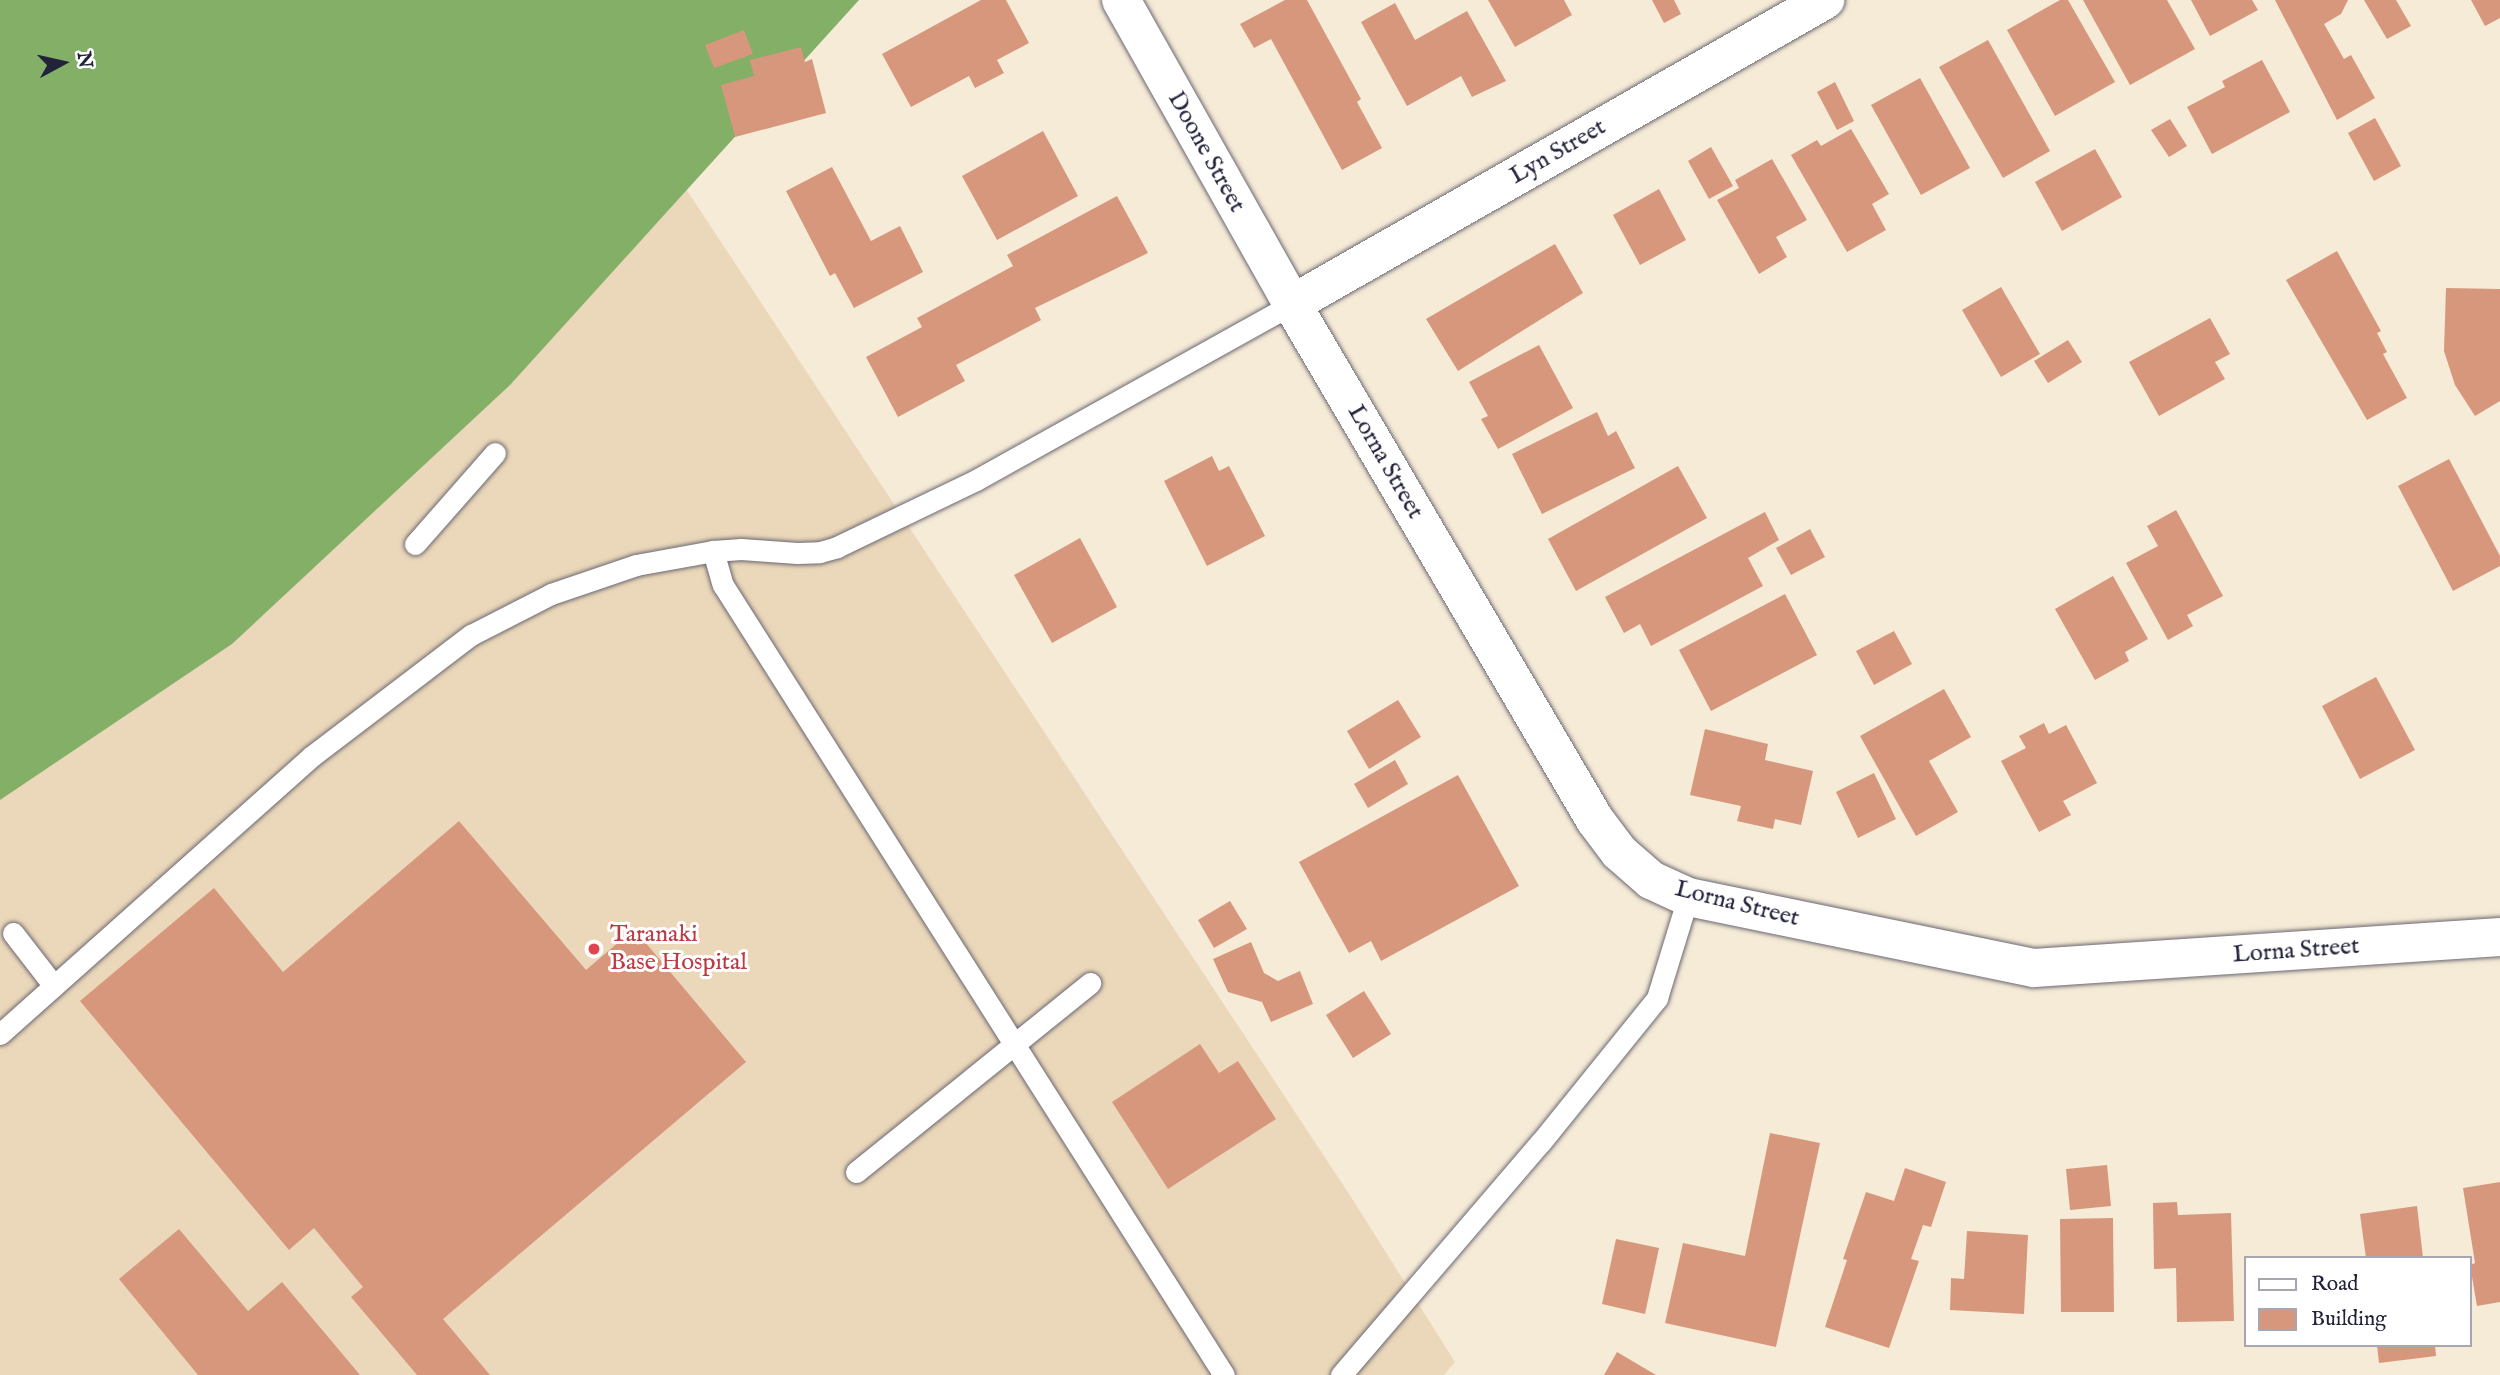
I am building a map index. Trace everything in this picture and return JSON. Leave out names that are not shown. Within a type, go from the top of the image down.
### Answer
[{"type":"street","name":"Doone Street","points":[[1121,0],[1292,304]]},
{"type":"street","name":"Lyn Street","points":[[1292,304],[1825,0]]},
{"type":"street","name":"Lorna Street","points":[[1292,304],[1595,820],[1619,852],[1651,880],[1688,897],[2034,968],[2500,937]]},
{"type":"lane","points":[[0,1034],[312,756],[471,635],[551,594],[636,565],[713,551],[741,549],[797,553],[820,552],[837,547],[976,480],[1292,304]]},
{"type":"lane","points":[[415,544],[495,453]]},
{"type":"lane","points":[[713,551],[723,585],[1224,1375]]},
{"type":"lane","points":[[1341,1375],[1541,1142],[1657,998],[1688,897]]},
{"type":"lane","points":[[13,933],[54,986]]},
{"type":"lane","points":[[856,1172],[1090,983]]},
{"type":"shaded area","name":"Taranaki Base Hospital","points":[[686,189],[1351,1197],[1455,1362],[1444,1375],[0,1375],[0,700]]},
{"type":"green space","points":[[0,0],[859,0],[510,385],[232,644],[0,800]]},
{"type":"building","points":[[981,0],[1006,0],[1029,43],[997,60],[1004,73],[975,88],[969,76],[911,107],[882,54]]},
{"type":"building","points":[[1285,0],[1307,0],[1361,99],[1357,102],[1382,148],[1342,170],[1271,39],[1254,48],[1240,24]]},
{"type":"building","points":[[1488,0],[1564,0],[1572,15],[1515,47]]},
{"type":"building","points":[[1652,0],[1674,0],[1681,14],[1664,23]]},
{"type":"building","points":[[2060,0],[2068,0],[2115,82],[2055,116],[2007,30]]},
{"type":"building","points":[[2083,0],[2167,0],[2195,49],[2130,85]]},
{"type":"building","points":[[2191,0],[2252,0],[2258,10],[2210,36]]},
{"type":"building","points":[[2275,0],[2348,0],[2341,14],[2324,24],[2344,59],[2351,55],[2375,98],[2337,120]]},
{"type":"building","points":[[2364,0],[2396,0],[2411,26],[2387,39]]},
{"type":"building","points":[[2471,0],[2500,0],[2500,18],[2485,26]]},
{"type":"building","points":[[1395,3],[1415,40],[1467,11],[1506,81],[1472,97],[1461,76],[1407,106],[1361,22]]},
{"type":"building","points":[[744,30],[753,54],[714,68],[705,45]]},
{"type":"building","points":[[1988,40],[2050,151],[2003,178],[1939,67]]},
{"type":"building","points":[[801,47],[805,62],[812,59],[826,113],[735,137],[721,85],[754,76],[750,60]]},
{"type":"building","points":[[2262,60],[2290,112],[2212,154],[2187,107],[2225,87],[2222,81]]},
{"type":"building","points":[[1920,78],[1970,168],[1921,195],[1871,105]]},
{"type":"building","points":[[1835,82],[1854,121],[1837,130],[1817,92]]},
{"type":"building","points":[[2375,118],[2401,166],[2374,181],[2348,133]]},
{"type":"building","points":[[2170,119],[2187,146],[2169,157],[2151,130]]},
{"type":"building","points":[[1851,129],[1889,194],[1872,204],[1886,230],[1847,252],[1791,155],[1817,140],[1821,146]]},
{"type":"building","points":[[1043,131],[1078,196],[997,240],[962,176]]},
{"type":"building","points":[[1711,147],[1733,186],[1709,199],[1688,161]]},
{"type":"building","points":[[2095,149],[2122,197],[2062,231],[2035,182]]},
{"type":"building","points":[[1772,159],[1807,220],[1776,237],[1787,257],[1759,274],[1717,200],[1739,188],[1735,180]]},
{"type":"building","points":[[832,167],[871,241],[900,226],[923,272],[854,308],[835,273],[830,276],[786,191]]},
{"type":"building","points":[[1659,189],[1686,240],[1640,265],[1613,215]]},
{"type":"building","points":[[1117,196],[1148,253],[1035,308],[1041,320],[956,365],[965,381],[898,417],[866,357],[922,327],[917,318],[1013,266],[1007,255]]},
{"type":"building","points":[[1555,244],[1583,293],[1458,371],[1426,319]]},
{"type":"building","points":[[2337,251],[2381,331],[2377,333],[2387,352],[2383,354],[2407,398],[2367,420],[2286,280]]},
{"type":"building","points":[[2001,287],[2040,354],[2001,377],[1962,310]]},
{"type":"building","points":[[2446,288],[2500,289],[2500,401],[2475,416],[2455,385],[2444,351]]},
{"type":"building","points":[[2210,318],[2230,354],[2215,362],[2225,379],[2159,416],[2129,362]]},
{"type":"building","points":[[2068,340],[2082,362],[2048,383],[2034,361]]},
{"type":"building","points":[[1539,345],[1573,408],[1498,449],[1481,419],[1488,416],[1469,382]]},
{"type":"building","points":[[1597,412],[1608,436],[1616,431],[1635,468],[1542,514],[1512,454]]},
{"type":"building","points":[[1212,456],[1219,471],[1229,466],[1265,536],[1207,566],[1164,481]]},
{"type":"building","points":[[2449,459],[2500,556],[2500,566],[2453,591],[2398,486]]},
{"type":"building","points":[[1678,466],[1707,518],[1576,591],[1548,539]]},
{"type":"building","points":[[2176,510],[2223,596],[2187,615],[2193,626],[2168,640],[2126,563],[2158,546],[2147,526]]},
{"type":"building","points":[[1765,512],[1779,540],[1748,558],[1763,586],[1651,646],[1640,624],[1624,633],[1605,597]]},
{"type":"building","points":[[1810,529],[1825,557],[1791,575],[1776,548]]},
{"type":"building","points":[[1080,538],[1117,607],[1052,643],[1014,575]]},
{"type":"building","points":[[2113,576],[2148,639],[2125,652],[2129,661],[2095,680],[2055,609]]},
{"type":"building","points":[[1785,594],[1817,655],[1711,711],[1679,650]]},
{"type":"building","points":[[1894,631],[1912,664],[1874,685],[1856,651]]},
{"type":"building","points":[[2376,677],[2415,750],[2360,779],[2322,706]]},
{"type":"building","points":[[1944,689],[1971,737],[1929,761],[1958,812],[1916,836],[1860,736]]},
{"type":"building","points":[[1398,700],[1421,737],[1369,769],[1347,731]]},
{"type":"building","points":[[2044,723],[2049,734],[2066,725],[2097,783],[2063,801],[2071,815],[2039,832],[2001,761],[2026,748],[2019,736]]},
{"type":"building","points":[[1705,729],[1768,744],[1765,760],[1813,771],[1801,825],[1775,819],[1773,829],[1737,821],[1741,806],[1690,795]]},
{"type":"building","points":[[1395,760],[1408,784],[1368,808],[1354,784]]},
{"type":"building","points":[[1874,773],[1896,819],[1858,838],[1836,792]]},
{"type":"building","points":[[1458,775],[1519,886],[1381,961],[1371,941],[1349,953],[1299,862]]},
{"type":"building","points":[[459,821],[586,970],[634,929],[746,1062],[443,1319],[490,1375],[417,1375],[351,1297],[363,1287],[314,1228],[289,1250],[80,1001],[214,888],[283,972]]},
{"type":"building","points":[[1230,901],[1247,929],[1214,948],[1198,920]]},
{"type":"building","points":[[1251,942],[1264,973],[1278,981],[1300,971],[1313,1004],[1271,1022],[1262,1002],[1228,992],[1213,959]]},
{"type":"building","points":[[1364,991],[1391,1034],[1353,1058],[1326,1015]]},
{"type":"building","points":[[1200,1044],[1219,1073],[1238,1061],[1276,1119],[1168,1189],[1112,1102]]},
{"type":"building","points":[[1770,1133],[1820,1143],[1776,1347],[1665,1323],[1683,1243],[1745,1256]]},
{"type":"building","points":[[2107,1165],[2111,1206],[2070,1210],[2066,1169]]},
{"type":"building","points":[[1905,1168],[1946,1182],[1931,1227],[1923,1225],[1911,1259],[1919,1261],[1889,1348],[1825,1327],[1847,1260],[1843,1259],[1866,1192],[1894,1201]]},
{"type":"building","points":[[2500,1182],[2500,1302],[2477,1306],[2472,1277],[2472,1264],[2475,1263],[2463,1188]]},
{"type":"building","points":[[2177,1202],[2178,1215],[2231,1213],[2234,1321],[2177,1322],[2176,1268],[2154,1269],[2153,1203]]},
{"type":"building","points":[[2417,1206],[2423,1256],[2366,1256],[2360,1214]]},
{"type":"building","points":[[2113,1218],[2114,1312],[2061,1312],[2060,1219]]},
{"type":"building","points":[[179,1229],[248,1311],[282,1282],[360,1375],[198,1375],[119,1279]]},
{"type":"building","points":[[1967,1231],[2028,1235],[2024,1314],[1950,1310],[1951,1278],[1964,1279]]},
{"type":"building","points":[[1616,1239],[1659,1248],[1645,1314],[1602,1304]]},
{"type":"building","points":[[2377,1347],[2435,1347],[2436,1356],[2379,1363]]},
{"type":"building","points":[[1617,1352],[1656,1375],[1604,1375]]},
{"type":"place","name":"Taranaki Base Hospital","points":[[594,949]]}]
